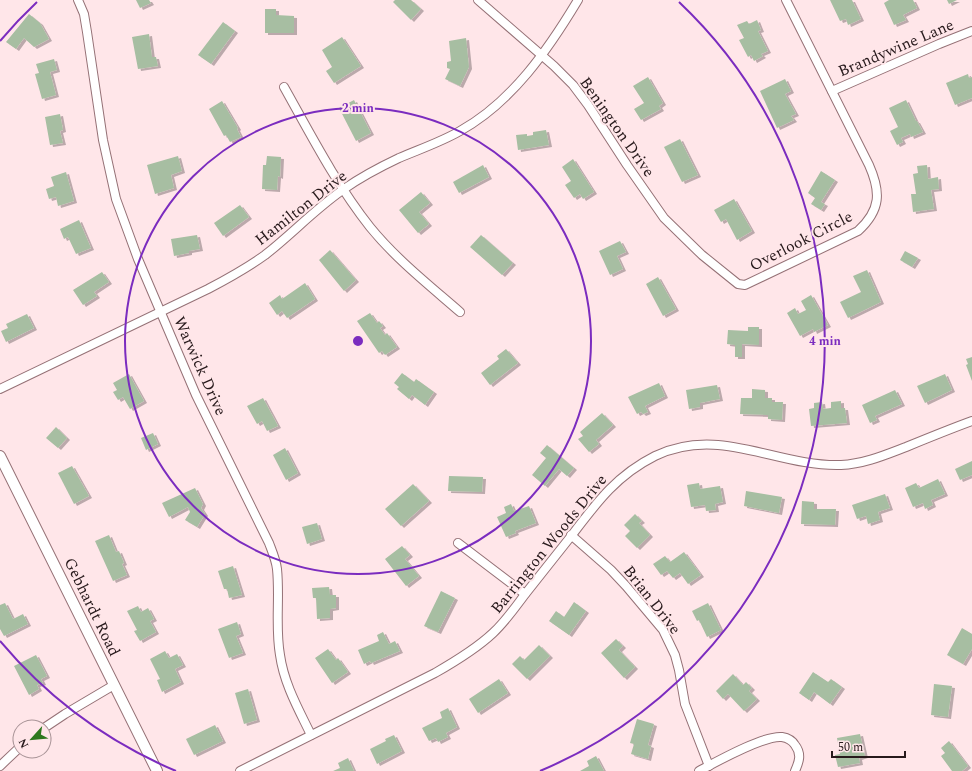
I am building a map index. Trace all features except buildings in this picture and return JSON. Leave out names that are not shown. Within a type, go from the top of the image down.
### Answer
[{"type":"street","name":"Warwick Drive","points":[[78,0],[84,14],[88,32],[103,140],[116,199],[138,259],[196,395],[269,543],[277,567],[279,596],[279,655],[291,694],[311,735]]},
{"type":"street","name":"Benington Drive","points":[[478,0],[542,55],[573,85],[664,218],[702,255],[727,276]]},
{"type":"street","name":"Hamilton Drive","points":[[0,389],[161,312],[232,276],[265,255],[310,215],[343,189],[382,167],[438,142],[482,117],[505,97],[542,55],[578,0]]},
{"type":"street","name":"Overlook Circle","points":[[727,276],[740,285],[752,283],[847,237],[858,231],[866,223],[872,214],[876,203],[878,190],[874,178],[786,0]]},
{"type":"street","name":"Brandywine Lane","points":[[832,91],[972,31]]},
{"type":"street","points":[[284,87],[330,171],[370,227],[419,277],[460,312]]},
{"type":"street","name":"Barrington Woods Drive","points":[[240,771],[435,673],[460,659],[477,647],[494,632],[610,487],[630,471],[645,462],[673,450],[707,444],[742,448],[781,458],[818,465],[855,464],[883,456],[972,421]]},
{"type":"street","name":"Gebhardt Road","points":[[0,456],[157,771]]},
{"type":"street","name":"Brian Drive","points":[[571,535],[621,580],[663,630],[675,655],[685,704],[709,766]]},
{"type":"street","points":[[458,543],[525,594]]},
{"type":"street","points":[[52,723],[114,685]]},
{"type":"street","points":[[699,771],[763,741],[782,737],[790,739],[796,746],[799,753],[799,762],[795,771]]},
{"type":"street","points":[[0,766],[12,755]]}]
